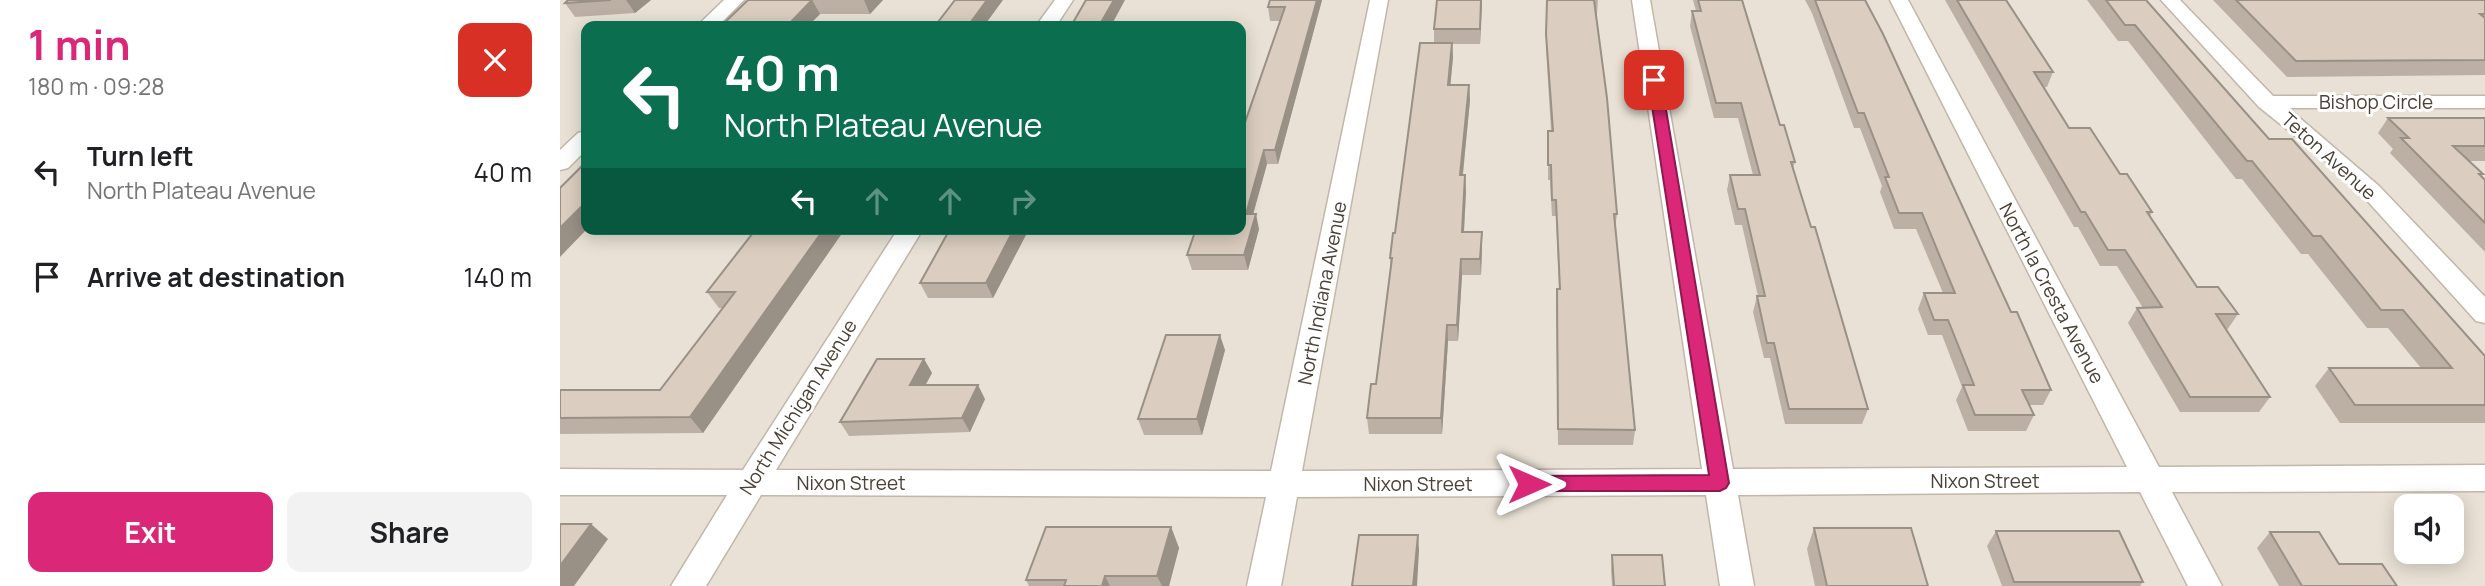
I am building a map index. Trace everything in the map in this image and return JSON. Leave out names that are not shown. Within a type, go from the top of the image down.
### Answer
[{"type":"street","points":[[712,21],[735,0]]},
{"type":"street","points":[[1049,21],[1064,0]]},
{"type":"street","name":"North Indiana Avenue","points":[[1264,586],[1379,0]]},
{"type":"street","points":[[1641,0],[1737,586]]},
{"type":"street","name":"North la Cresta Avenue","points":[[1899,0],[2205,586]]},
{"type":"street","name":"Teton Avenue","points":[[2170,0],[2267,102],[2328,151],[2371,191],[2485,314]]},
{"type":"street","name":"Bishop Circle","points":[[2267,102],[2485,102]]},
{"type":"street","points":[[561,161],[581,143]]},
{"type":"street","name":"North Michigan Avenue","points":[[688,586],[907,235]]},
{"type":"street","name":"Nixon Street","points":[[560,482],[1284,484],[2485,478]]},
{"type":"shaded area","points":[[560,0],[2485,0],[2485,586],[560,586]]},
{"type":"building","points":[[568,0],[611,0],[565,3]]},
{"type":"building","points":[[748,0],[812,0],[792,21],[726,21]]},
{"type":"building","points":[[955,0],[987,0],[972,21],[939,21]]},
{"type":"building","points":[[1086,0],[1114,0],[1102,21],[1074,21]]},
{"type":"building","points":[[1270,0],[1317,0],[1275,150],[1264,150],[1246,214],[1246,120],[1285,7],[1268,7]]},
{"type":"building","points":[[1437,0],[1481,0],[1480,29],[1434,29]]},
{"type":"building","points":[[1547,0],[1594,0],[1607,98],[1617,214],[1614,214],[1635,430],[1558,429],[1557,289],[1560,289],[1556,200],[1552,200],[1551,165],[1548,165],[1548,131],[1553,131],[1546,34]]},
{"type":"building","points":[[1698,0],[1742,0],[1780,125],[1784,125],[1795,162],[1791,162],[1811,227],[1815,227],[1868,409],[1789,409],[1774,343],[1767,343],[1757,296],[1765,296],[1745,209],[1738,209],[1730,175],[1760,175],[1741,103],[1716,103],[1692,11],[1701,11]]},
{"type":"building","points":[[1815,0],[1865,0],[1883,34],[2011,312],[2017,312],[2051,390],[2022,390],[2034,415],[1975,415],[1963,385],[1974,385],[1948,320],[1934,320],[1924,293],[1955,293],[1922,213],[1899,213],[1885,177],[1889,177],[1864,113],[1858,113]]},
{"type":"building","points":[[1957,0],[2006,0],[2053,72],[2034,72],[2069,128],[2090,128],[2120,174],[2127,174],[2152,212],[2147,212],[2197,287],[2218,287],[2238,314],[2216,314],[2270,397],[2190,397],[2137,308],[2162,307],[2125,250],[2108,250],[2085,212],[2081,212]]},
{"type":"building","points":[[2106,0],[2146,0],[2269,139],[2292,139],[2485,356],[2485,405],[2355,405],[2329,368],[2452,368],[2403,310],[2381,310],[2321,236],[2313,236],[2252,161],[2247,161],[2135,25],[2125,25]]},
{"type":"building","points":[[2236,0],[2485,0],[2485,14],[2480,14],[2485,18],[2485,60],[2296,61]]},
{"type":"building","points":[[1420,43],[1452,43],[1448,85],[1469,85],[1460,175],[1465,175],[1462,232],[1482,232],[1480,259],[1461,259],[1457,325],[1447,325],[1441,418],[1367,418],[1371,384],[1376,384],[1393,233]]},
{"type":"building","points":[[2388,118],[2485,118],[2485,146],[2453,146],[2483,174],[2479,174],[2485,180],[2485,223],[2401,138],[2409,138]]},
{"type":"building","points":[[581,167],[581,207],[560,228],[560,188]]},
{"type":"building","points":[[1246,214],[1256,214],[1244,255],[1187,255],[1194,235],[1246,235]]},
{"type":"building","points":[[751,235],[820,235],[690,417],[560,418],[560,390],[660,390],[735,292],[707,292]]},
{"type":"building","points":[[947,235],[1011,235],[986,283],[920,283]]},
{"type":"building","points":[[1166,335],[1220,335],[1197,419],[1138,419]]},
{"type":"building","points":[[877,359],[924,359],[910,385],[978,385],[962,418],[840,422]]},
{"type":"building","points":[[560,524],[591,524],[560,566]]},
{"type":"building","points":[[1046,527],[1171,527],[1157,576],[1105,576],[1102,586],[1064,586],[1066,580],[1026,580]]},
{"type":"building","points":[[1814,528],[1911,528],[1928,586],[1827,586]]},
{"type":"building","points":[[1996,531],[2119,531],[2143,582],[2014,582]]},
{"type":"building","points":[[2270,532],[2319,532],[2339,564],[2382,564],[2397,586],[2302,586]]},
{"type":"building","points":[[1359,535],[1418,535],[1413,586],[1352,586]]},
{"type":"building","points":[[1612,555],[1662,555],[1665,586],[1614,586]]},
{"type":"route","points":[[1529,484],[1720,483],[1654,80]]}]
